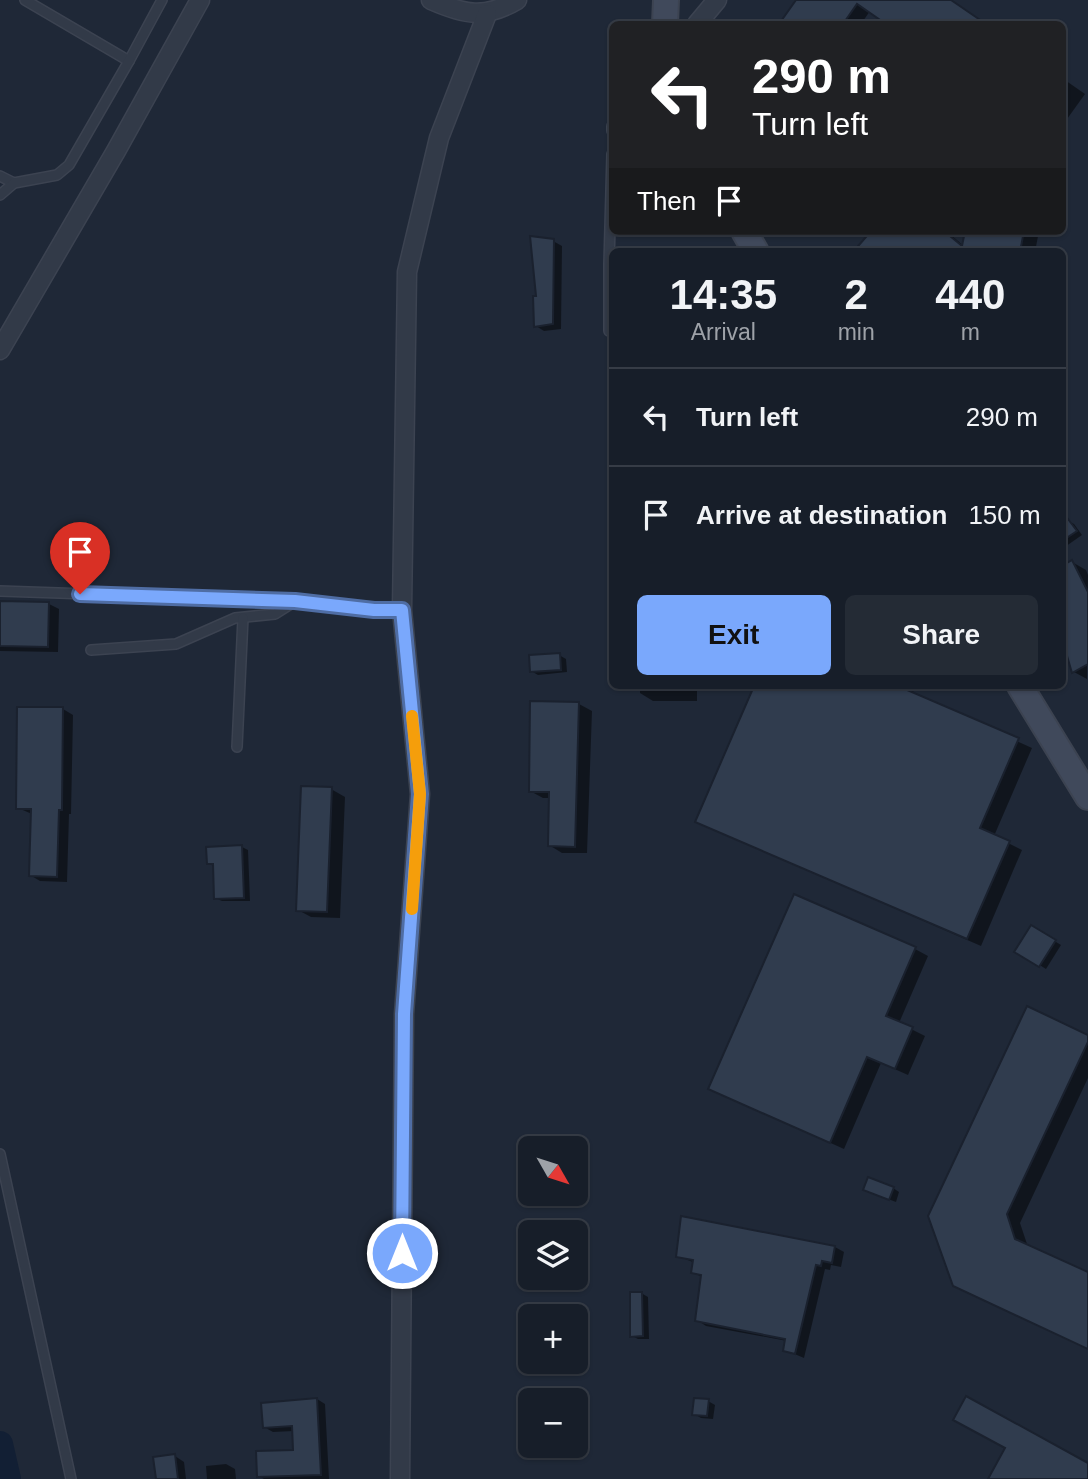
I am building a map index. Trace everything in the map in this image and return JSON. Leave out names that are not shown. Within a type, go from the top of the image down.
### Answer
[{"type":"main road","points":[[665,21],[666,0]]},
{"type":"main road","points":[[1022,689],[1088,797]]},
{"type":"street","points":[[0,350],[200,0]]},
{"type":"street","points":[[431,0],[461,11],[487,13],[517,0]]},
{"type":"street","points":[[700,21],[717,0]]},
{"type":"street","points":[[400,1479],[404,1014],[420,794],[402,610],[407,272],[439,138],[487,13]]},
{"type":"lane","points":[[25,0],[129,61]]},
{"type":"lane","points":[[0,195],[14,183],[57,175],[69,165],[162,0]]},
{"type":"lane","points":[[0,176],[14,183]]},
{"type":"lane","points":[[609,264],[609,331]]},
{"type":"lane","points":[[0,591],[295,601],[374,610],[402,610]]},
{"type":"lane","points":[[91,650],[176,644],[235,618],[275,614],[295,601]]},
{"type":"lane","points":[[237,747],[243,618]]},
{"type":"lane","points":[[0,1154],[71,1479]]},
{"type":"building","points":[[796,0],[951,0],[982,21],[882,21],[857,4],[845,21],[781,21]]},
{"type":"building","points":[[868,235],[949,235],[962,246],[964,235],[1023,235],[1021,248],[856,248]]},
{"type":"building","points":[[530,236],[554,239],[553,324],[534,327],[533,296],[536,296]]},
{"type":"building","points":[[1066,516],[1077,531],[1066,538]]},
{"type":"building","points":[[1072,560],[1088,592],[1088,664],[1072,673],[1066,652],[1066,564]]},
{"type":"building","points":[[0,601],[49,602],[48,647],[0,646]]},
{"type":"building","points":[[560,653],[561,670],[530,672],[529,655]]},
{"type":"building","points":[[753,689],[905,689],[1019,738],[980,828],[1010,841],[967,939],[695,822]]},
{"type":"building","points":[[530,701],[579,702],[575,847],[548,846],[549,792],[529,792]]},
{"type":"building","points":[[17,707],[63,707],[62,810],[59,810],[57,877],[29,876],[31,809],[16,809]]},
{"type":"building","points":[[301,786],[332,787],[327,912],[296,911]]},
{"type":"building","points":[[242,845],[244,898],[214,899],[213,864],[207,864],[206,847]]},
{"type":"building","points":[[794,894],[916,947],[886,1016],[913,1027],[895,1069],[867,1057],[830,1143],[708,1089]]},
{"type":"building","points":[[1031,925],[1056,940],[1039,967],[1014,952]]},
{"type":"building","points":[[1027,1006],[1088,1035],[1088,1042],[1007,1214],[1015,1239],[1088,1272],[1088,1349],[953,1286],[928,1216]]},
{"type":"building","points":[[868,1177],[894,1187],[889,1200],[863,1190]]},
{"type":"building","points":[[681,1216],[835,1246],[832,1263],[822,1261],[821,1266],[816,1265],[795,1354],[783,1351],[785,1339],[695,1321],[701,1275],[691,1273],[693,1260],[676,1257]]},
{"type":"building","points":[[630,1292],[642,1292],[643,1336],[630,1337]]},
{"type":"building","points":[[966,1396],[1088,1463],[1088,1479],[988,1479],[1005,1448],[953,1420]]},
{"type":"building","points":[[317,1398],[321,1475],[257,1477],[256,1451],[293,1450],[292,1426],[263,1428],[261,1403]]},
{"type":"building","points":[[694,1398],[709,1399],[707,1416],[692,1415]]},
{"type":"building","points":[[175,1454],[178,1479],[156,1479],[153,1457]]},
{"type":"waterway","points":[[0,1444],[8,1479]]},
{"type":"slow traffic","points":[[412,716],[420,794],[412,909]]},
{"type":"route","points":[[80,594],[295,601],[374,610],[402,610],[420,794],[404,1014],[402,1253]]}]
